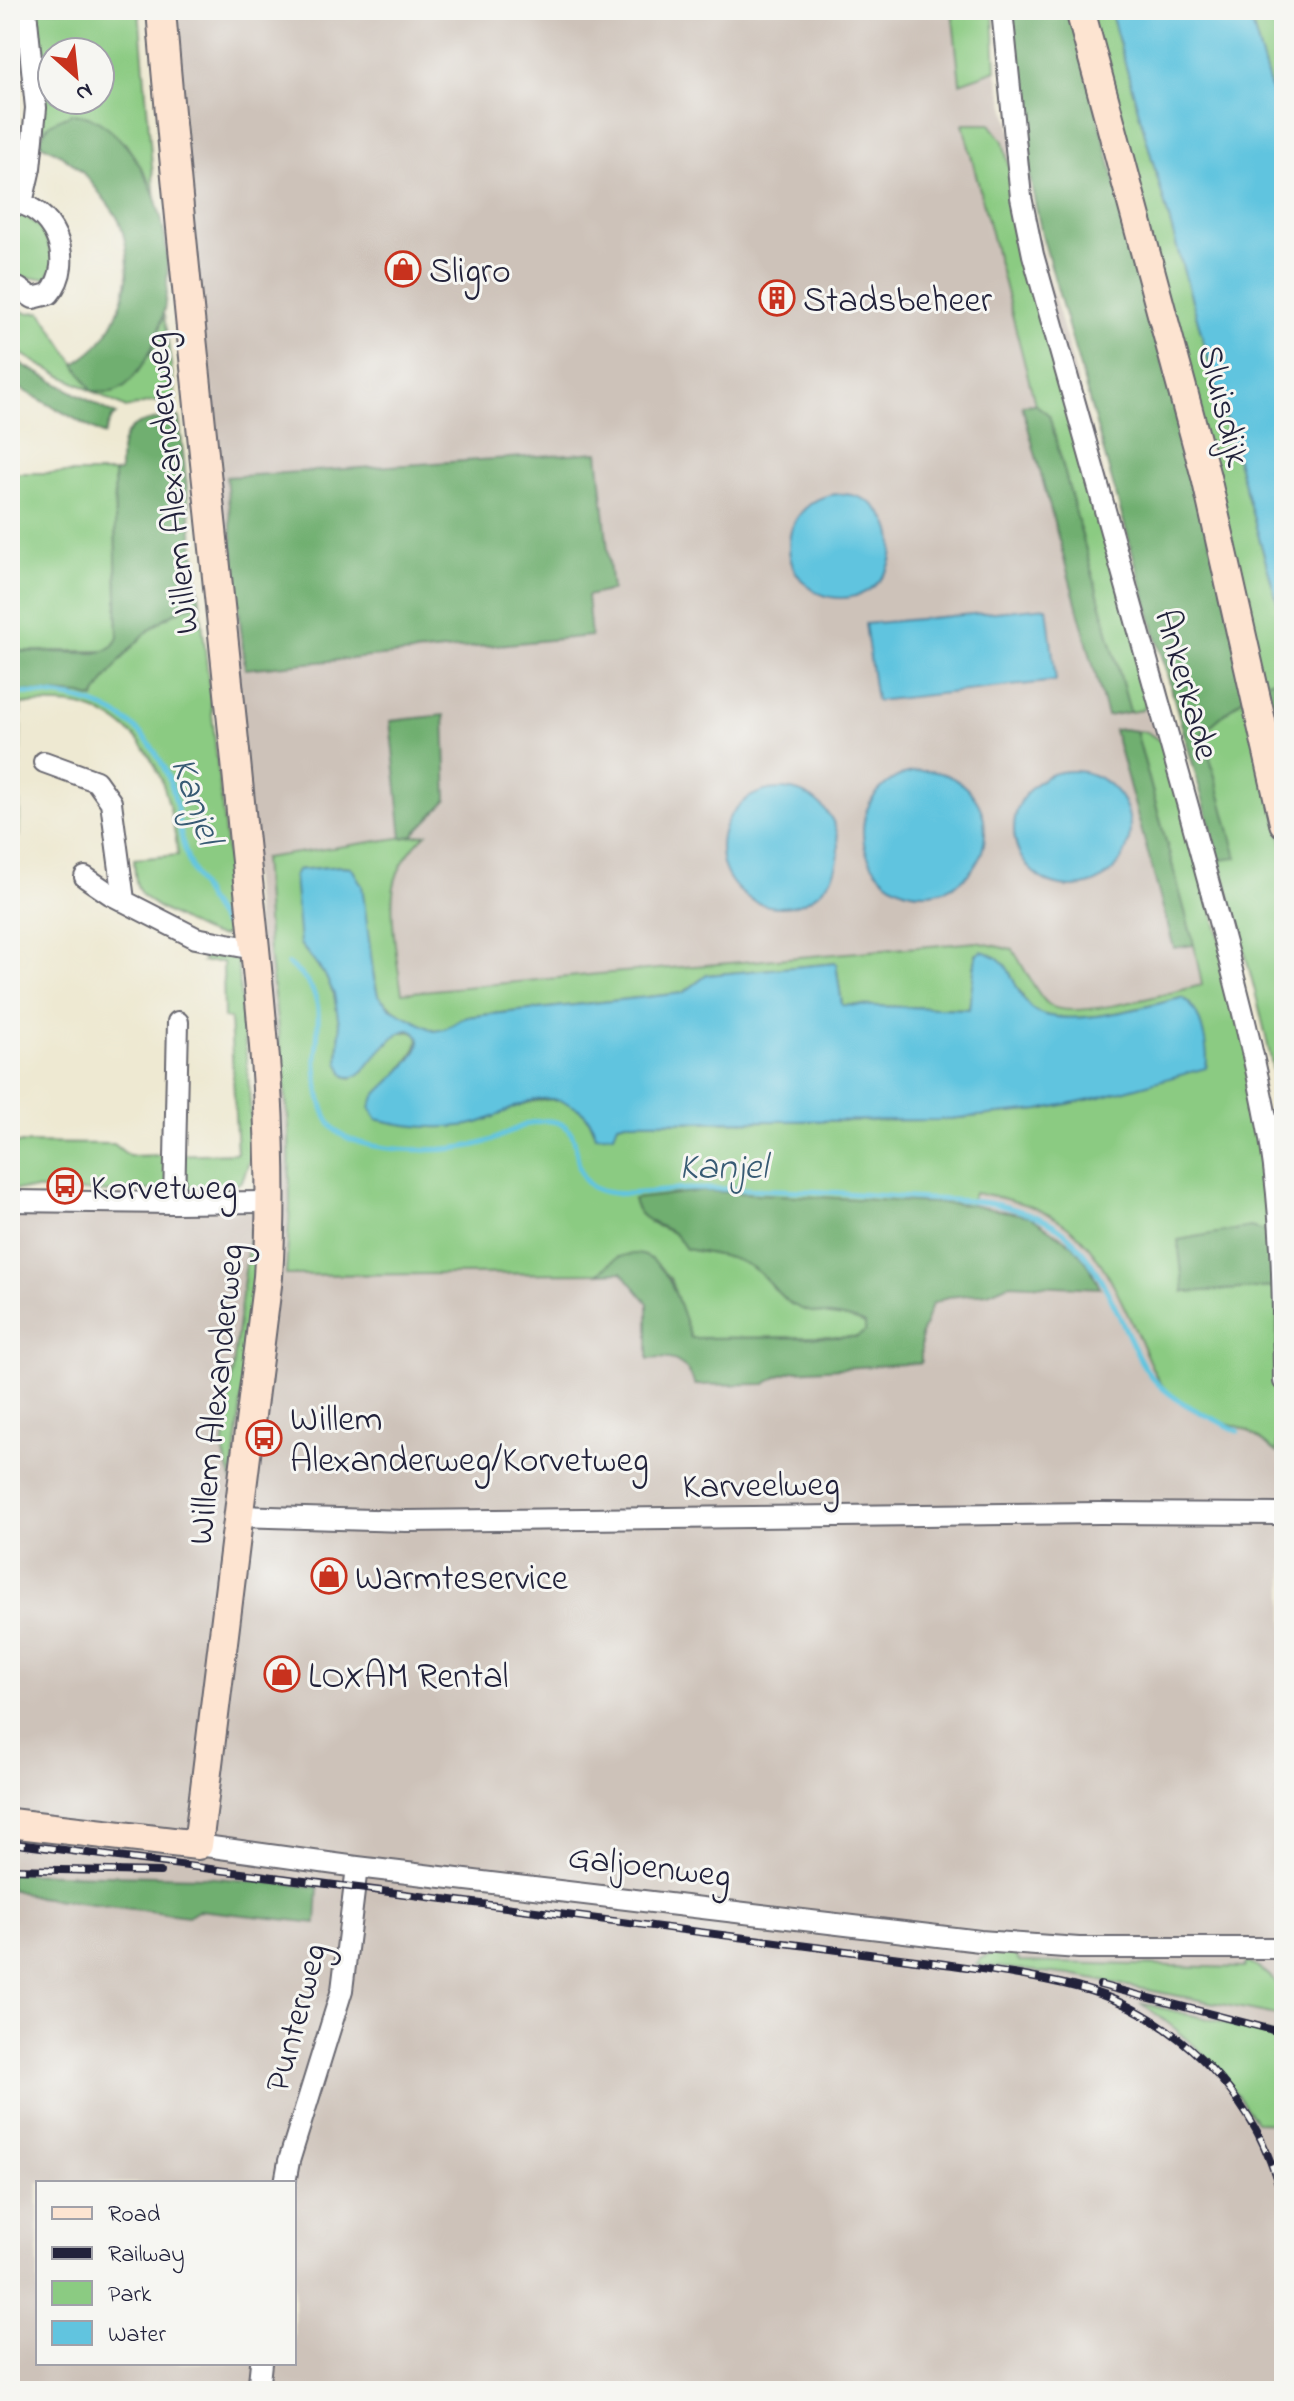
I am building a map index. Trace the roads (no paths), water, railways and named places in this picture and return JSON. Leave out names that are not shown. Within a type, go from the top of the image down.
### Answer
[{"type":"street","points":[[18,288],[33,298],[49,294],[59,280],[62,262],[53,232],[32,208],[16,202],[30,168],[36,108],[26,10]]},
{"type":"street","name":"Willem Alexanderweg","points":[[161,10],[272,1143],[268,1277],[198,1845]]},
{"type":"street","name":"Ankerkade","points":[[1002,10],[1021,197],[1033,255],[1168,733],[1248,1034],[1270,1141],[1279,1214],[1284,1381]]},
{"type":"street","name":"Sluisdijk","points":[[1080,10],[1199,450],[1284,823]]},
{"type":"street","points":[[44,762],[96,781],[111,802],[124,900]]},
{"type":"street","points":[[85,877],[196,938],[254,949]]},
{"type":"street","points":[[174,1203],[178,1022]]},
{"type":"street","points":[[10,1201],[272,1202]]},
{"type":"street","name":"Karveelweg","points":[[240,1516],[406,1521],[1069,1513],[1284,1514]]},
{"type":"street","name":"Galjoenweg","points":[[10,1823],[980,1941],[1079,1948],[1284,1948]]},
{"type":"street","name":"Punterweg","points":[[285,2181],[342,1990],[357,1867]]},
{"type":"street","points":[[258,2391],[261,2365]]},
{"type":"water","points":[[1110,10],[1248,10],[1284,134],[1284,626]]},
{"type":"water","points":[[841,494],[861,498],[878,509],[889,526],[893,546],[889,566],[878,583],[861,594],[841,598],[821,594],[804,583],[793,566],[789,546],[793,526],[804,509],[821,498]]},
{"type":"water","points":[[1047,607],[1056,681],[876,701],[865,624]]},
{"type":"water","points":[[924,771],[947,776],[967,789],[980,809],[985,832],[980,855],[967,875],[947,888],[924,893],[901,888],[881,875],[868,855],[863,832],[868,809],[881,789],[901,776]]},
{"type":"water","points":[[1072,771],[1094,776],[1113,788],[1125,807],[1130,829],[1125,851],[1113,870],[1094,882],[1072,887],[1050,882],[1031,870],[1019,851],[1014,829],[1019,807],[1031,788],[1050,776]]},
{"type":"water","points":[[780,789],[803,794],[822,806],[834,825],[839,848],[834,871],[822,890],[803,902],[780,907],[757,902],[738,890],[726,871],[721,848],[726,825],[738,806],[757,794]]},
{"type":"water","points":[[351,867],[362,885],[378,995],[390,1008],[434,1031],[445,1029],[465,1017],[683,993],[707,975],[836,963],[842,1005],[969,1009],[976,955],[981,951],[1006,966],[1022,997],[1040,1013],[1079,1018],[1181,998],[1193,1009],[1202,1028],[1206,1068],[1039,1110],[939,1120],[626,1122],[618,1124],[614,1134],[595,1136],[583,1112],[560,1101],[546,1099],[520,1105],[483,1122],[457,1127],[388,1122],[376,1119],[370,1107],[376,1095],[411,1059],[419,1044],[418,1037],[412,1031],[397,1035],[362,1072],[354,1077],[345,1076],[338,1062],[340,1029],[334,994],[325,975],[300,944],[294,876],[297,870]]},
{"type":"waterway","name":"Kanjel","points":[[10,693],[67,697],[92,703],[115,713],[134,727],[151,746],[165,770],[192,871],[223,924]]},
{"type":"waterway","name":"Kanjel","points":[[288,964],[306,981],[315,997],[318,1011],[316,1066],[325,1112],[334,1128],[354,1141],[412,1150],[454,1148],[487,1142],[526,1124],[551,1121],[564,1125],[571,1133],[584,1178],[592,1187],[606,1192],[635,1194],[687,1189],[827,1192],[979,1202],[1026,1213],[1064,1233],[1086,1256],[1151,1377],[1185,1404],[1238,1431]]},
{"type":"railway","points":[[10,1843],[931,1962],[1076,1987],[1104,1996],[1156,2022],[1202,2059],[1240,2103],[1255,2128],[1284,2202]]},
{"type":"railway","points":[[10,1869],[160,1872]]},
{"type":"railway","points":[[1100,1985],[1284,2033]]},
{"type":"place","name":"Sligro","points":[[403,269]]},
{"type":"place","name":"Stadsbeheer","points":[[777,298]]},
{"type":"place","name":"Korvetweg","points":[[65,1186]]},
{"type":"place","name":"Willem Alexanderweg/Korvetweg","points":[[264,1438]]},
{"type":"place","name":"Warmteservice","points":[[329,1576]]},
{"type":"place","name":"LOXAM Rental","points":[[282,1674]]}]
